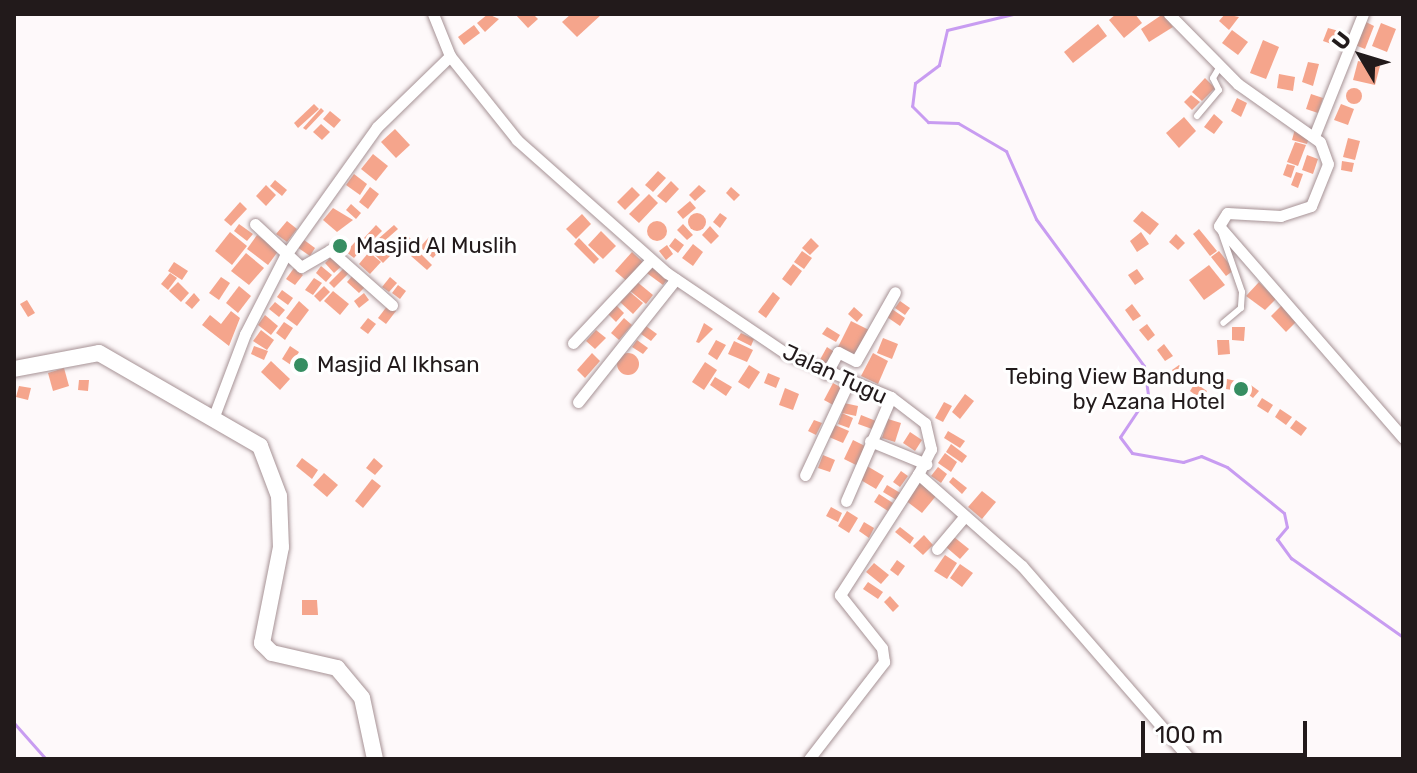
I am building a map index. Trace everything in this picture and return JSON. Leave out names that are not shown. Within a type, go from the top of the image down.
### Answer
[{"type":"main road","points":[[14,369],[99,353],[214,416],[260,446],[279,496],[281,547],[262,643],[272,653],[337,668],[362,698],[375,759]]},
{"type":"street","name":"Jalan Tugu","points":[[433,14],[450,56],[517,140],[676,279],[826,374],[891,397],[925,423],[931,436],[926,464]]},
{"type":"street","points":[[1169,14],[1219,68],[1315,134],[1328,164],[1311,206],[1281,216],[1227,213],[1219,226],[1403,438]]},
{"type":"street","points":[[1315,134],[1363,14]]},
{"type":"street","points":[[214,416],[285,256],[377,127],[450,56]]},
{"type":"street","points":[[255,224],[285,256],[307,267],[330,250],[392,305]]},
{"type":"street","points":[[573,343],[651,260]]},
{"type":"street","points":[[578,402],[676,279]]},
{"type":"street","points":[[826,374],[838,352],[856,361],[895,292]]},
{"type":"street","points":[[805,475],[848,383]]},
{"type":"street","points":[[846,501],[891,397]]},
{"type":"street","points":[[809,759],[884,662],[882,648],[840,595],[926,464],[870,441]]},
{"type":"street","points":[[918,474],[1049,594],[1190,759]]},
{"type":"street","points":[[937,549],[964,517]]},
{"type":"lane","points":[[1197,116],[1219,90],[1213,74],[1219,68]]},
{"type":"lane","points":[[1219,226],[1242,292],[1241,308],[1223,323]]},
{"type":"building","points":[[488,14],[499,19],[485,32],[477,23]]},
{"type":"building","points":[[515,14],[533,14],[538,19],[528,28]]},
{"type":"building","points":[[571,14],[602,14],[577,37],[562,22]]},
{"type":"building","points":[[1116,14],[1135,14],[1142,23],[1124,38],[1109,20]]},
{"type":"building","points":[[1163,14],[1173,27],[1149,42],[1141,29]]},
{"type":"building","points":[[1225,14],[1239,17],[1229,30],[1219,21]]},
{"type":"building","points":[[1364,21],[1374,26],[1365,49],[1355,45]]},
{"type":"building","points":[[1381,23],[1396,29],[1387,52],[1372,46]]},
{"type":"building","points":[[1098,24],[1107,36],[1073,63],[1064,52]]},
{"type":"building","points":[[474,25],[480,33],[464,45],[458,37]]},
{"type":"building","points":[[1328,28],[1346,33],[1340,47],[1323,41]]},
{"type":"building","points":[[1232,30],[1248,42],[1238,55],[1222,43]]},
{"type":"building","points":[[1263,40],[1279,47],[1266,79],[1250,73]]},
{"type":"building","points":[[1358,61],[1380,66],[1375,85],[1353,80]]},
{"type":"building","points":[[1308,62],[1319,64],[1313,86],[1302,82]]},
{"type":"building","points":[[1279,74],[1295,77],[1293,91],[1277,88]]},
{"type":"building","points":[[1205,78],[1215,88],[1202,101],[1192,92]]},
{"type":"building","points":[[1351,88],[1357,88],[1362,96],[1360,102],[1351,104],[1346,99],[1346,93]]},
{"type":"building","points":[[1311,94],[1323,98],[1318,113],[1306,109]]},
{"type":"building","points":[[1191,95],[1200,102],[1192,110],[1184,102]]},
{"type":"building","points":[[1237,98],[1247,103],[1241,117],[1231,111]]},
{"type":"building","points":[[314,104],[319,109],[298,128],[294,123]]},
{"type":"building","points":[[1341,104],[1354,109],[1348,125],[1334,120]]},
{"type":"building","points":[[321,108],[324,111],[306,130],[303,128]]},
{"type":"building","points":[[330,111],[341,120],[334,128],[323,119]]},
{"type":"building","points":[[1214,114],[1223,122],[1214,134],[1204,127]]},
{"type":"building","points":[[1184,117],[1196,131],[1179,148],[1166,133]]},
{"type":"building","points":[[321,124],[330,132],[322,140],[313,132]]},
{"type":"building","points":[[395,129],[410,145],[396,158],[381,142]]},
{"type":"building","points":[[1295,129],[1310,134],[1307,144],[1292,140]]},
{"type":"building","points":[[1348,138],[1360,141],[1355,160],[1343,157]]},
{"type":"building","points":[[1295,142],[1306,145],[1298,166],[1287,162]]},
{"type":"building","points":[[373,154],[388,166],[376,181],[361,169]]},
{"type":"building","points":[[1307,155],[1318,159],[1313,174],[1302,170]]},
{"type":"building","points":[[1342,161],[1354,163],[1352,172],[1341,170]]},
{"type":"building","points":[[1287,164],[1295,166],[1291,178],[1283,175]]},
{"type":"building","points":[[658,171],[666,178],[653,192],[645,185]]},
{"type":"building","points":[[1296,172],[1303,174],[1298,188],[1291,185]]},
{"type":"building","points":[[354,174],[367,184],[360,195],[346,185]]},
{"type":"building","points":[[275,180],[287,190],[282,196],[270,186]]},
{"type":"building","points":[[671,181],[679,189],[666,203],[657,196]]},
{"type":"building","points":[[266,185],[276,195],[266,206],[256,196]]},
{"type":"building","points":[[699,185],[706,191],[695,201],[689,195]]},
{"type":"building","points":[[370,187],[379,194],[368,209],[359,202]]},
{"type":"building","points":[[632,187],[640,195],[625,210],[617,202]]},
{"type":"building","points":[[731,187],[740,195],[734,201],[726,193]]},
{"type":"building","points":[[649,194],[658,203],[639,223],[629,214]]},
{"type":"building","points":[[690,201],[696,208],[683,219],[677,212]]},
{"type":"building","points":[[240,202],[247,209],[231,226],[224,220]]},
{"type":"building","points":[[351,204],[361,213],[356,219],[346,210]]},
{"type":"building","points":[[333,208],[353,220],[337,232],[323,220]]},
{"type":"building","points":[[1142,211],[1159,224],[1150,235],[1133,221]]},
{"type":"building","points":[[697,213],[704,215],[704,229],[697,231],[690,229],[688,222],[690,215]]},
{"type":"building","points":[[720,213],[727,218],[720,228],[713,222]]},
{"type":"building","points":[[582,214],[591,224],[576,239],[566,229]]},
{"type":"building","points":[[287,221],[297,229],[287,242],[276,234]]},
{"type":"building","points":[[657,221],[664,224],[667,231],[664,238],[657,241],[650,238],[647,231],[650,224]]},
{"type":"building","points":[[239,224],[253,234],[247,241],[234,231]]},
{"type":"building","points":[[683,224],[693,235],[687,240],[677,230]]},
{"type":"building","points":[[376,225],[382,231],[370,243],[364,238]]},
{"type":"building","points":[[394,225],[398,229],[382,243],[378,239]]},
{"type":"building","points":[[710,226],[719,236],[711,244],[702,235]]},
{"type":"building","points":[[1199,229],[1217,251],[1210,256],[1193,234]]},
{"type":"building","points":[[601,231],[616,246],[603,259],[588,245]]},
{"type":"building","points":[[230,232],[247,246],[232,265],[215,251]]},
{"type":"building","points":[[1141,232],[1149,244],[1137,252],[1130,241]]},
{"type":"building","points":[[406,234],[411,239],[399,252],[394,248]]},
{"type":"building","points":[[1176,234],[1185,243],[1178,250],[1169,242]]},
{"type":"building","points":[[257,235],[279,250],[268,265],[247,249]]},
{"type":"building","points":[[300,237],[315,248],[310,256],[294,245]]},
{"type":"building","points":[[429,237],[441,249],[433,258],[420,247]]},
{"type":"building","name":"Masjid Al Muslih","points":[[341,238],[348,244],[339,254],[332,248]]},
{"type":"building","points":[[579,238],[599,259],[594,264],[574,244]]},
{"type":"building","points":[[675,238],[684,245],[678,253],[669,246]]},
{"type":"building","points":[[811,238],[819,246],[810,255],[802,248]]},
{"type":"building","points":[[355,242],[362,249],[354,258],[346,252]]},
{"type":"building","points":[[693,244],[703,252],[693,266],[682,258]]},
{"type":"building","points":[[381,245],[391,255],[383,263],[373,253]]},
{"type":"building","points":[[667,245],[673,254],[666,260],[659,251]]},
{"type":"building","points":[[417,250],[432,265],[427,270],[411,256]]},
{"type":"building","points":[[802,251],[812,258],[804,269],[794,262]]},
{"type":"building","points":[[1219,251],[1234,270],[1226,276],[1211,257]]},
{"type":"building","points":[[369,252],[381,262],[370,274],[359,264]]},
{"type":"building","points":[[632,252],[646,265],[629,283],[615,271]]},
{"type":"building","points":[[246,253],[264,268],[249,285],[231,271]]},
{"type":"building","points":[[335,253],[345,263],[334,273],[325,263]]},
{"type":"building","points":[[174,262],[188,271],[182,280],[168,271]]},
{"type":"building","points":[[650,263],[669,277],[663,285],[644,271]]},
{"type":"building","points":[[348,264],[353,269],[334,288],[329,283]]},
{"type":"building","points":[[793,264],[802,271],[791,286],[782,279]]},
{"type":"building","points":[[1209,265],[1225,285],[1204,300],[1189,280]]},
{"type":"building","points":[[321,266],[332,275],[326,282],[316,273]]},
{"type":"building","points":[[294,268],[303,275],[295,285],[286,279]]},
{"type":"building","points":[[1137,269],[1144,279],[1135,285],[1128,275]]},
{"type":"building","points":[[170,273],[177,278],[168,290],[161,284]]},
{"type":"building","points":[[354,274],[367,285],[359,293],[347,282]]},
{"type":"building","points":[[221,277],[230,283],[219,300],[209,293]]},
{"type":"building","points":[[390,277],[397,283],[389,292],[382,287]]},
{"type":"building","points":[[314,278],[322,283],[313,295],[305,290]]},
{"type":"building","points":[[636,281],[653,295],[646,304],[629,290]]},
{"type":"building","points":[[178,282],[189,293],[181,302],[169,291]]},
{"type":"building","points":[[1259,282],[1276,299],[1265,310],[1246,296]]},
{"type":"building","points":[[398,285],[406,291],[400,299],[392,293]]},
{"type":"building","points":[[239,286],[251,296],[238,313],[226,303]]},
{"type":"building","points":[[324,286],[330,292],[320,302],[314,296]]},
{"type":"building","points":[[282,290],[293,298],[288,305],[277,297]]},
{"type":"building","points":[[333,291],[349,304],[340,315],[324,301]]},
{"type":"building","points":[[630,292],[643,303],[633,314],[620,302]]},
{"type":"building","points":[[773,292],[780,298],[766,318],[758,312]]},
{"type":"building","points":[[194,293],[200,300],[192,309],[185,303]]},
{"type":"building","points":[[364,293],[369,300],[359,308],[354,301]]},
{"type":"building","points":[[27,300],[35,313],[28,317],[20,304]]},
{"type":"building","points":[[299,301],[309,310],[297,326],[286,318]]},
{"type":"building","points":[[900,301],[910,308],[905,315],[895,308]]},
{"type":"building","points":[[275,302],[285,310],[279,317],[269,309]]},
{"type":"building","points":[[615,304],[624,313],[616,322],[607,313]]},
{"type":"building","points":[[1132,304],[1141,316],[1133,321],[1125,310]]},
{"type":"building","points":[[1283,304],[1298,320],[1286,332],[1271,316]]},
{"type":"building","points":[[388,305],[396,311],[386,324],[378,318]]},
{"type":"building","points":[[854,307],[863,315],[857,322],[848,314]]},
{"type":"building","points":[[892,309],[905,318],[900,326],[887,317]]},
{"type":"building","points":[[231,311],[240,318],[229,346],[202,325],[210,315],[221,324]]},
{"type":"building","points":[[265,315],[278,326],[271,335],[258,325]]},
{"type":"building","points":[[368,318],[376,324],[368,334],[360,328]]},
{"type":"building","points":[[624,318],[632,325],[619,340],[611,333]]},
{"type":"building","points":[[851,321],[869,330],[855,358],[837,349]]},
{"type":"building","points":[[284,322],[293,328],[285,340],[276,333]]},
{"type":"building","points":[[704,323],[713,329],[699,343],[696,342]]},
{"type":"building","points":[[1147,324],[1155,335],[1148,341],[1139,330]]},
{"type":"building","points":[[646,326],[657,334],[651,341],[641,334]]},
{"type":"building","points":[[827,327],[840,335],[836,342],[822,334]]},
{"type":"building","points":[[1232,327],[1245,327],[1244,341],[1232,340]]},
{"type":"building","points":[[261,330],[274,340],[267,350],[253,341]]},
{"type":"building","points":[[596,330],[606,338],[595,349],[586,341]]},
{"type":"building","points":[[741,333],[754,339],[751,346],[737,339]]},
{"type":"building","points":[[883,338],[898,344],[892,359],[877,353]]},
{"type":"building","points":[[637,340],[648,348],[643,354],[632,347]]},
{"type":"building","points":[[716,340],[726,345],[717,360],[708,354]]},
{"type":"building","points":[[1217,340],[1229,340],[1230,354],[1218,355]]},
{"type":"building","points":[[734,341],[753,350],[747,362],[728,354]]},
{"type":"building","points":[[1164,344],[1173,356],[1165,361],[1157,350]]},
{"type":"building","points":[[254,346],[268,351],[264,360],[251,354]]},
{"type":"building","points":[[290,346],[299,352],[291,365],[282,359]]},
{"type":"building","points":[[827,347],[836,353],[826,370],[817,365]]},
{"type":"building","points":[[592,353],[600,361],[585,378],[577,370]]},
{"type":"building","points":[[628,353],[636,356],[639,364],[636,372],[628,375],[620,372],[617,364],[620,356]]},
{"type":"building","points":[[873,353],[888,361],[878,384],[861,376]]},
{"type":"building","name":"Masjid Al Ikhsan","points":[[302,356],[310,363],[299,374],[291,368]]},
{"type":"building","points":[[271,361],[290,379],[280,390],[261,372]]},
{"type":"building","points":[[705,362],[717,370],[704,390],[692,382]]},
{"type":"building","points":[[749,365],[760,372],[749,389],[738,382]]},
{"type":"building","points":[[1179,365],[1188,376],[1180,382],[1172,370]]},
{"type":"building","points":[[64,368],[69,386],[53,391],[48,373]]},
{"type":"building","points":[[768,373],[780,378],[776,388],[764,383]]},
{"type":"building","points":[[715,377],[732,387],[726,396],[710,385]]},
{"type":"building","points":[[1227,379],[1241,382],[1239,391],[1226,389]]},
{"type":"building","points":[[79,380],[89,380],[88,391],[78,390]]},
{"type":"building","points":[[833,383],[844,389],[835,406],[824,400]]},
{"type":"building","points":[[1195,383],[1207,391],[1201,399],[1190,391]]},
{"type":"building","points":[[1248,383],[1259,391],[1253,398],[1242,390]]},
{"type":"building","points":[[19,386],[31,388],[28,400],[16,397]]},
{"type":"building","points":[[785,388],[799,394],[793,410],[779,405]]},
{"type":"building","points":[[965,394],[974,401],[960,419],[952,412]]},
{"type":"building","points":[[1262,398],[1273,405],[1268,413],[1257,406]]},
{"type":"building","points":[[944,402],[952,406],[943,422],[935,418]]},
{"type":"building","points":[[844,403],[858,406],[856,416],[842,413]]},
{"type":"building","points":[[1280,409],[1292,417],[1286,425],[1275,417]]},
{"type":"building","points":[[842,413],[853,418],[849,428],[838,424]]},
{"type":"building","points":[[861,415],[876,421],[872,429],[858,424]]},
{"type":"building","points":[[888,419],[901,423],[895,442],[882,438]]},
{"type":"building","points":[[814,420],[822,423],[816,435],[808,431]]},
{"type":"building","points":[[1296,420],[1307,428],[1301,436],[1290,428]]},
{"type":"building","points":[[835,425],[849,431],[843,443],[829,437]]},
{"type":"building","points":[[948,431],[965,441],[960,448],[944,438]]},
{"type":"building","points":[[910,432],[922,440],[915,451],[903,443]]},
{"type":"building","points":[[853,440],[867,447],[858,466],[844,459]]},
{"type":"building","points":[[951,444],[967,456],[962,463],[946,452]]},
{"type":"building","points":[[945,453],[957,462],[951,472],[938,463]]},
{"type":"building","points":[[823,455],[835,460],[830,472],[818,468]]},
{"type":"building","points":[[302,458],[318,470],[312,479],[296,466]]},
{"type":"building","points":[[374,458],[383,466],[375,475],[366,468]]},
{"type":"building","points":[[867,466],[884,476],[876,489],[859,479]]},
{"type":"building","points":[[938,467],[947,474],[941,483],[931,476]]},
{"type":"building","points":[[901,471],[908,476],[900,487],[893,482]]},
{"type":"building","points":[[324,473],[338,485],[327,497],[313,485]]},
{"type":"building","points":[[953,477],[967,488],[962,494],[949,482]]},
{"type":"building","points":[[372,479],[381,486],[363,508],[355,501]]},
{"type":"building","points":[[920,483],[936,496],[922,513],[905,500]]},
{"type":"building","points":[[887,485],[902,494],[898,501],[883,492]]},
{"type":"building","points":[[982,491],[996,502],[982,519],[968,507]]},
{"type":"building","points":[[879,494],[893,503],[888,511],[874,502]]},
{"type":"building","points":[[831,507],[842,513],[838,522],[826,516]]},
{"type":"building","points":[[847,511],[858,518],[849,533],[838,526]]},
{"type":"building","points":[[864,522],[874,528],[869,538],[859,531]]},
{"type":"building","points":[[900,527],[914,538],[910,544],[895,532]]},
{"type":"building","points":[[924,535],[933,545],[923,555],[913,546]]},
{"type":"building","points":[[954,537],[969,549],[960,559],[946,547]]},
{"type":"building","points":[[945,555],[957,563],[947,579],[934,571]]},
{"type":"building","points":[[897,560],[905,566],[898,576],[890,570]]},
{"type":"building","points":[[874,563],[889,575],[881,584],[866,572]]},
{"type":"building","points":[[960,564],[973,573],[962,587],[950,578]]},
{"type":"building","points":[[868,582],[883,592],[878,599],[863,589]]},
{"type":"building","points":[[890,596],[899,606],[893,612],[884,602]]},
{"type":"building","points":[[302,600],[317,600],[318,615],[302,615]]},
{"type":"waterway","points":[[1013,14],[947,30],[939,65],[915,83],[912,106],[928,122],[958,123],[1006,151],[1036,219],[1144,366],[1148,395],[1120,437],[1132,453],[1183,462],[1201,456],[1227,467],[1284,513],[1287,527],[1277,539],[1291,558],[1403,637]]},
{"type":"waterway","points":[[14,723],[46,759]]},
{"type":"place","name":"Masjid Al Muslih","points":[[340,246]]},
{"type":"place","name":"Masjid Al Ikhsan","points":[[301,365]]},
{"type":"place","name":"Tebing View Bandung by Azana Hotel","points":[[1241,389]]}]
